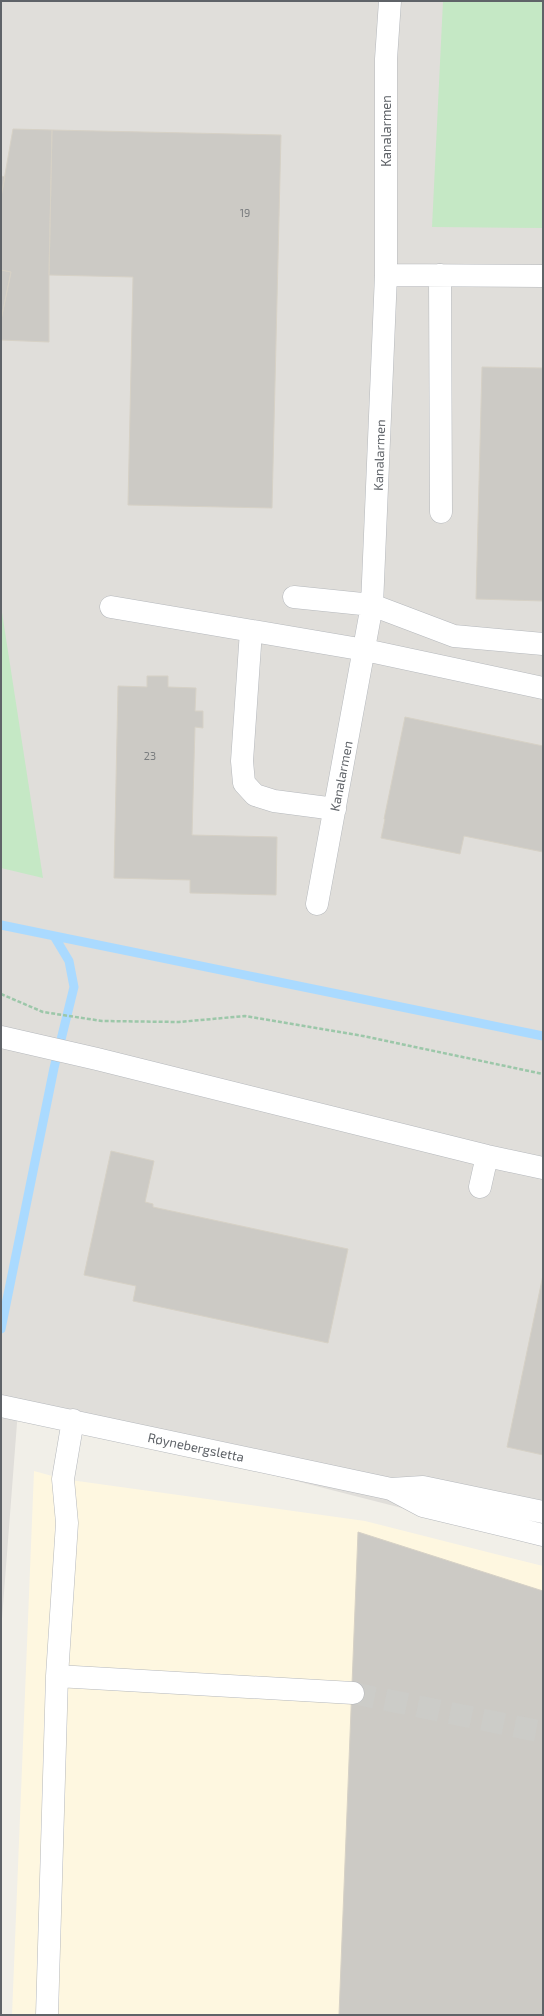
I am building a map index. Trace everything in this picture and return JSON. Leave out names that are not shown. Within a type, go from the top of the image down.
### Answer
[{"type":"street","name":"Kanalarmen","points":[[317,904],[365,650],[372,605],[386,275],[386,59],[390,1]]},
{"type":"street","points":[[386,275],[543,276]]},
{"type":"street","points":[[440,275],[441,512]]},
{"type":"street","points":[[294,597],[372,605],[454,636],[543,644]]},
{"type":"street","points":[[111,607],[365,650],[543,688]]},
{"type":"street","points":[[251,631],[242,761],[244,783],[255,795],[274,801],[335,809]]},
{"type":"street","points":[[1,1037],[98,1059],[487,1156],[543,1168]]},
{"type":"street","points":[[480,1187],[487,1156]]},
{"type":"street","name":"Røynebergsletta","points":[[1,1406],[73,1420],[391,1489],[423,1506],[543,1535]]},
{"type":"street","points":[[47,2015],[57,1676],[67,1523],[63,1480],[73,1420]]},
{"type":"street","name":"Røynebergsletta","points":[[391,1489],[423,1487],[543,1512]]},
{"type":"street","points":[[57,1676],[353,1693]]},
{"type":"path","points":[[1,994],[44,1012],[102,1021],[179,1022],[245,1016],[363,1036],[543,1074]]},
{"type":"shaded area","points":[[1,1],[543,1],[543,1544],[18,1410],[1,1632]]},
{"type":"shaded area","points":[[34,1471],[63,1479],[365,1521],[543,1566],[543,2015],[12,2015]]},
{"type":"green space","points":[[443,1],[543,1],[543,228],[432,227]]},
{"type":"green space","points":[[1,606],[43,878],[1,868]]},
{"type":"building","points":[[13,129],[52,130],[49,342],[1,340],[1,320],[11,272],[1,270],[1,197]]},
{"type":"building","points":[[52,130],[281,135],[272,508],[128,505],[133,277],[49,275]]},
{"type":"building","points":[[1,176],[5,177],[1,197]]},
{"type":"building","points":[[1,270],[11,272],[1,320]]},
{"type":"building","points":[[482,367],[543,368],[543,601],[476,599]]},
{"type":"building","points":[[147,676],[168,676],[168,687],[196,688],[195,711],[203,711],[203,728],[195,727],[192,835],[277,837],[276,895],[190,893],[190,880],[114,878],[118,686],[147,687]]},
{"type":"building","points":[[405,717],[543,746],[543,852],[464,836],[460,854],[381,838]]},
{"type":"building","points":[[111,1151],[154,1161],[145,1202],[153,1204],[153,1207],[348,1249],[328,1343],[133,1301],[136,1286],[84,1275]]},
{"type":"building","points":[[543,1275],[543,1455],[507,1447]]},
{"type":"building","points":[[358,1532],[543,1591],[543,2015],[339,2015]]},
{"type":"waterway","points":[[1,925],[543,1036]]},
{"type":"waterway","points":[[1,1329],[54,1068],[74,987],[69,961],[54,936]]},
{"type":"tunnel","points":[[353,1693],[543,1732]]}]
